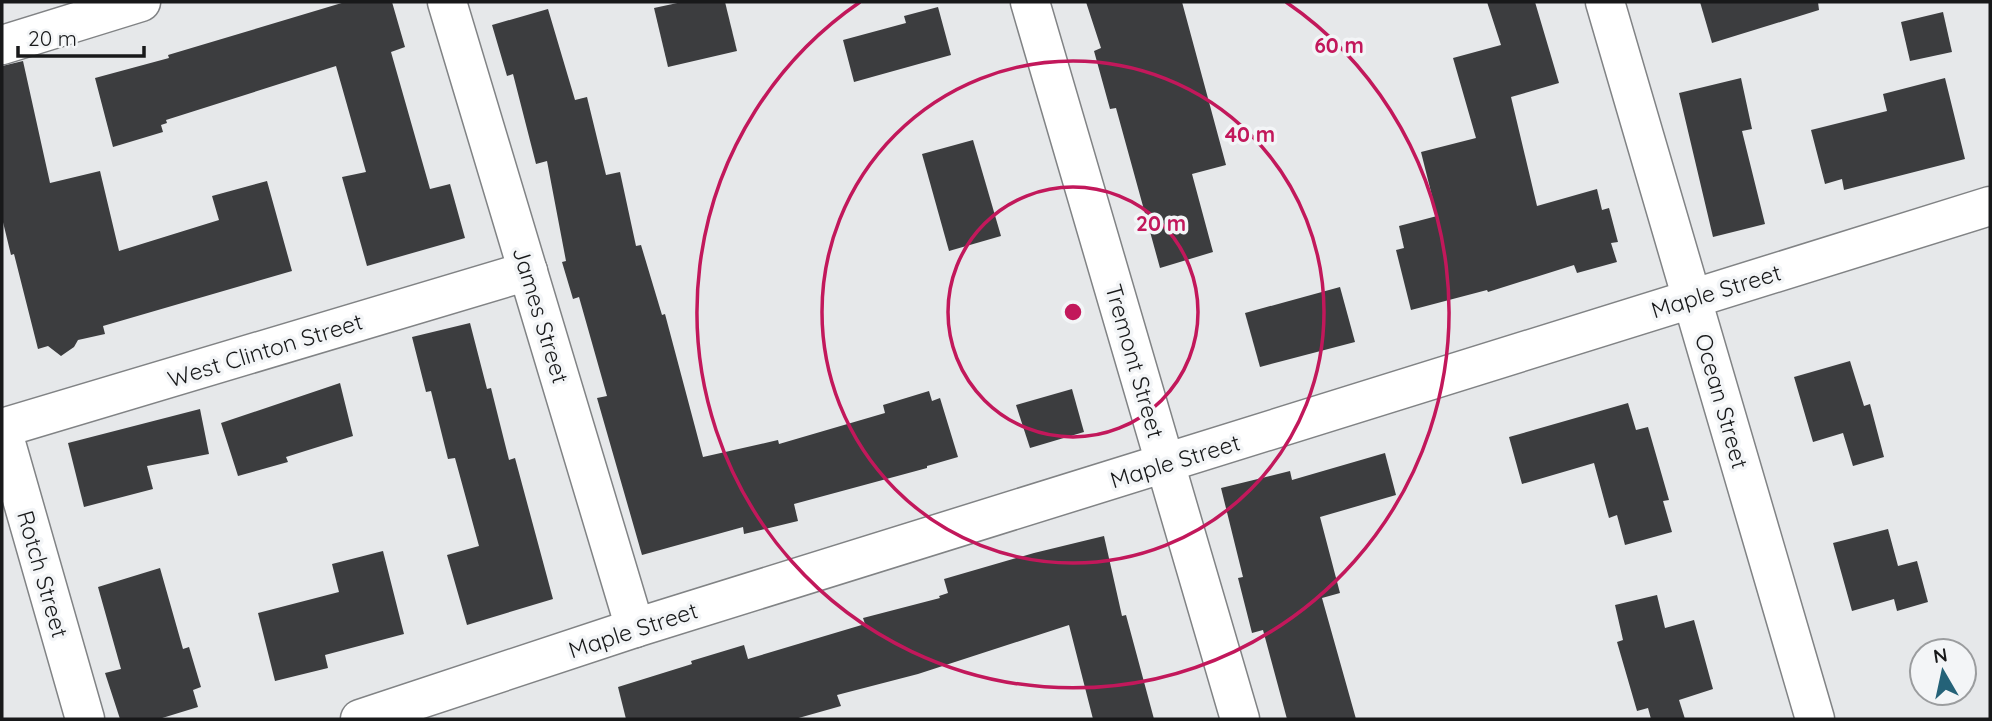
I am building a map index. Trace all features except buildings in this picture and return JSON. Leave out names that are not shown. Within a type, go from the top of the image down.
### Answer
[{"type":"street","points":[[2,45],[141,2]]},
{"type":"street","name":"James Street","points":[[447,2],[635,628]]},
{"type":"street","name":"Tremont Street","points":[[1030,2],[1240,719]]},
{"type":"street","name":"Ocean Street","points":[[1605,2],[1815,719]]},
{"type":"street","name":"Maple Street","points":[[360,719],[635,628],[1990,205]]},
{"type":"street","name":"West Clinton Street","points":[[2,429],[527,271]]},
{"type":"street","name":"Rotch Street","points":[[2,429],[85,719]]}]
